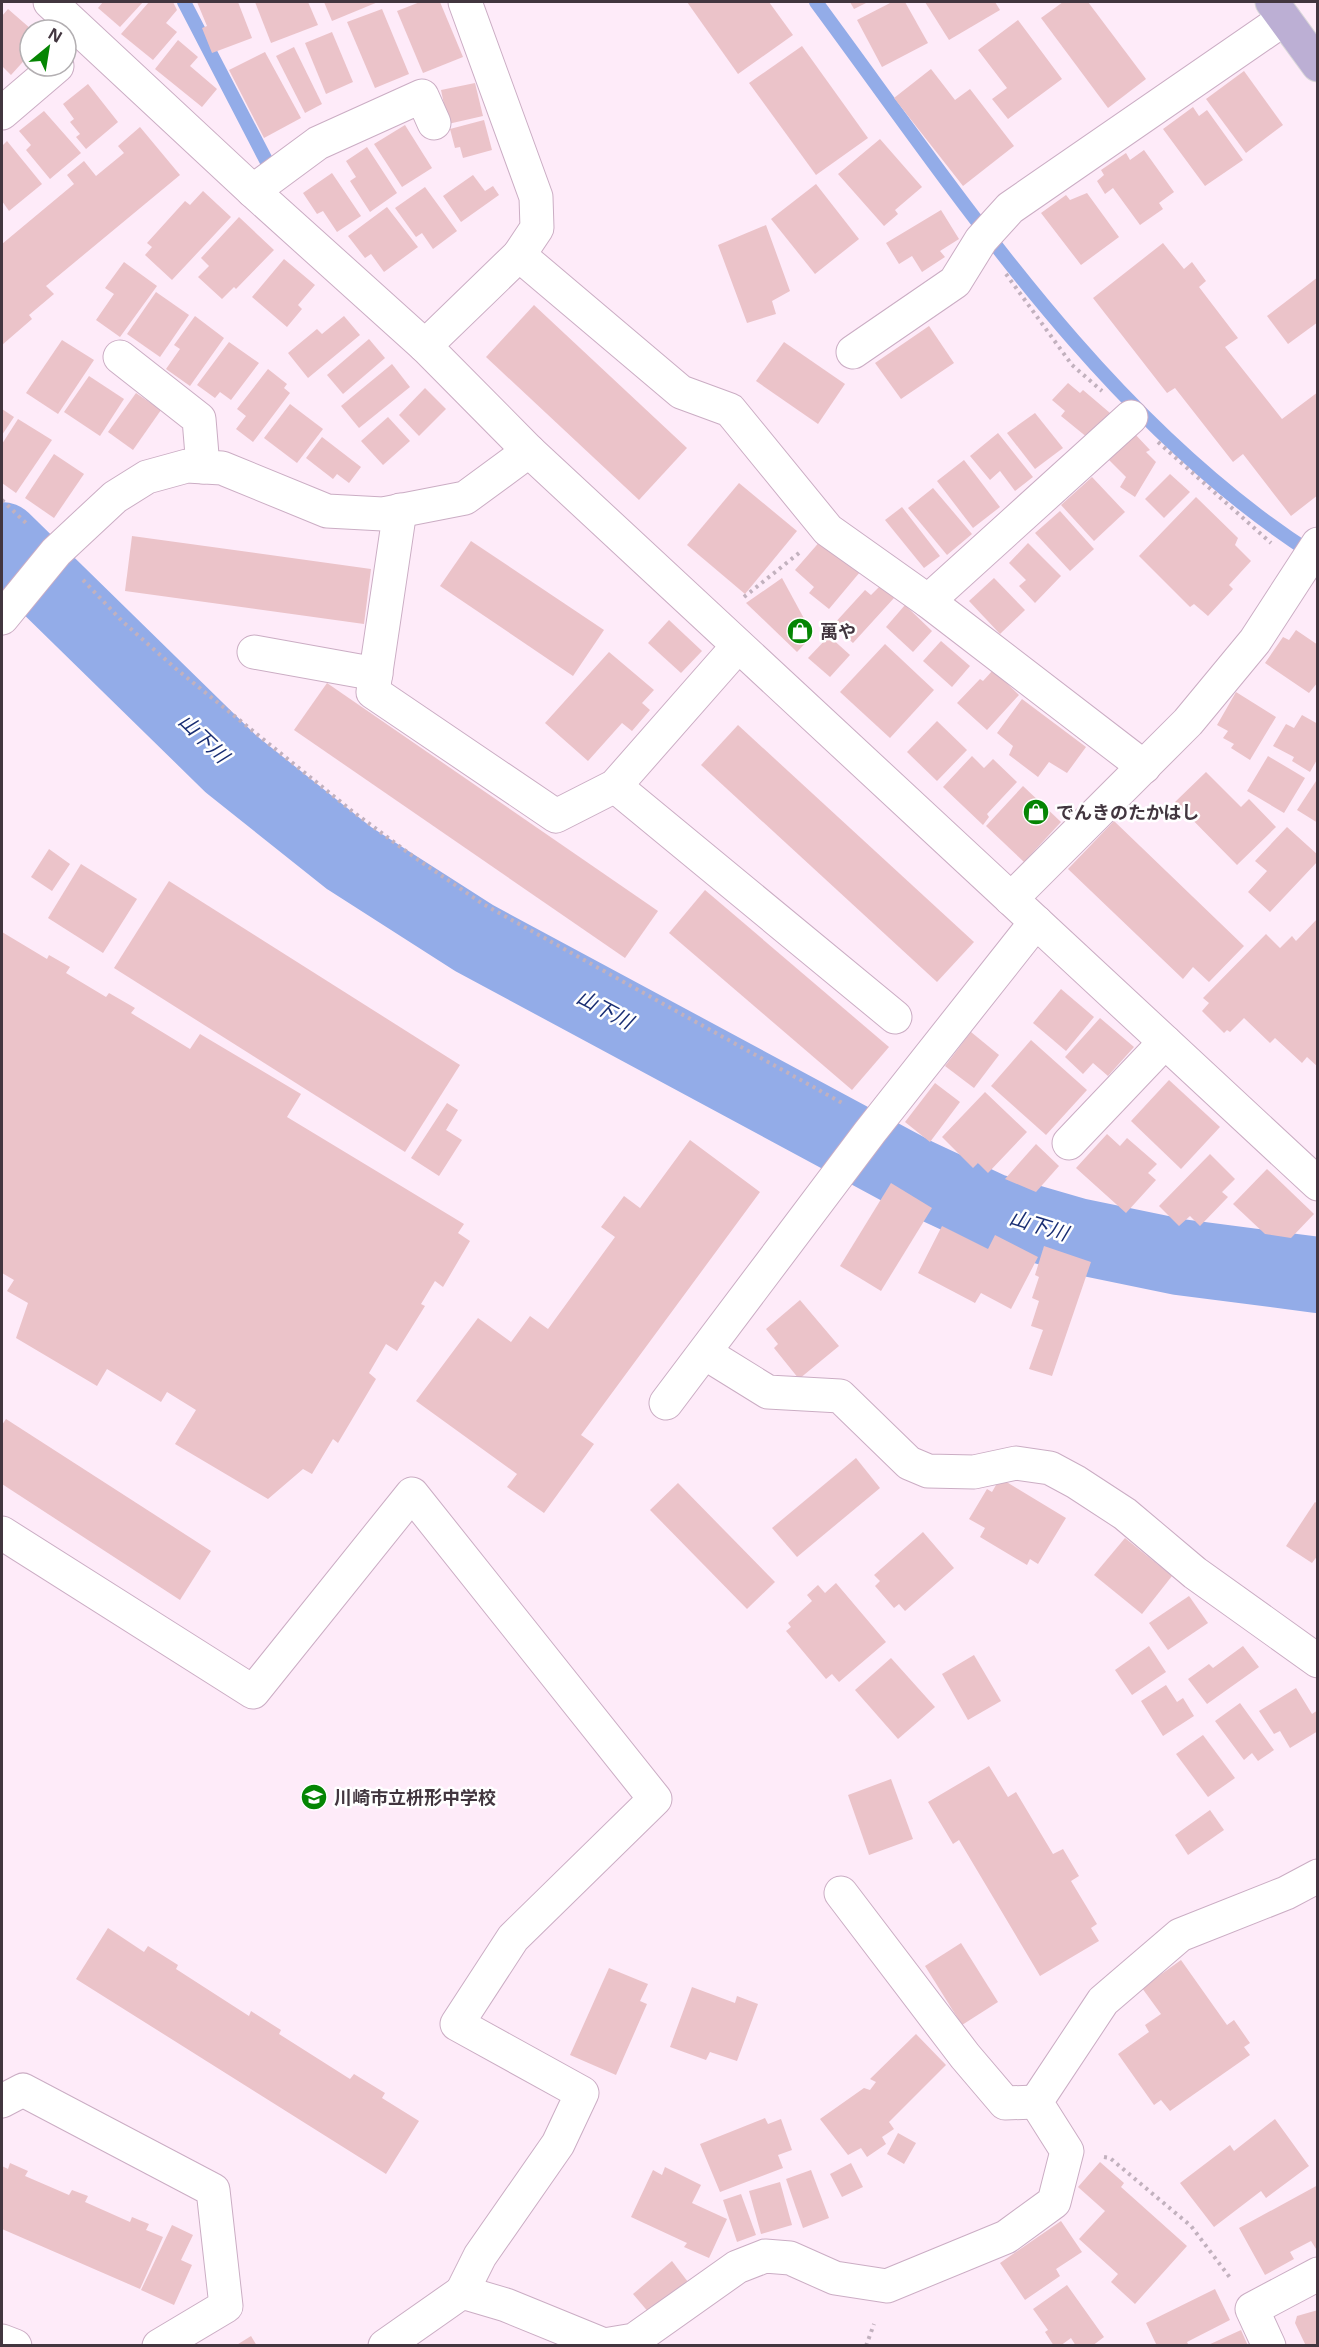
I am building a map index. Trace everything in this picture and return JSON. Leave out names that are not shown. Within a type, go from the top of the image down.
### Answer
[{"type":"main road","points":[[1278,10],[1317,65]]},
{"type":"street","points":[[50,2],[59,18]]},
{"type":"street","points":[[424,346],[519,255],[537,228],[536,197],[465,2]]},
{"type":"street","points":[[853,352],[955,282],[988,233],[1010,208],[1278,10]]},
{"type":"street","points":[[78,49],[253,191],[424,346],[529,451],[1317,1184]]},
{"type":"street","points":[[2,113],[43,78]]},
{"type":"street","points":[[253,191],[318,143],[422,96],[434,123]]},
{"type":"street","points":[[519,255],[681,392],[730,410],[828,530],[928,601],[1144,767]]},
{"type":"street","points":[[120,357],[199,419],[203,467]]},
{"type":"street","points":[[928,601],[1131,417]]},
{"type":"street","points":[[2,618],[55,553],[115,497],[147,477],[187,466],[222,468],[327,510],[383,514],[465,498],[529,451]]},
{"type":"street","points":[[400,510],[373,692],[556,816],[615,786],[738,645]]},
{"type":"street","points":[[1011,899],[1188,722],[1255,641],[1312,564]]},
{"type":"street","points":[[254,652],[376,674]]},
{"type":"street","points":[[615,786],[895,1017]]},
{"type":"street","points":[[666,1403],[874,1127],[1036,922]]},
{"type":"street","points":[[1069,1143],[1165,1042]]},
{"type":"street","points":[[705,1353],[768,1392],[840,1396],[909,1463],[928,1471],[974,1472],[1016,1463],[1050,1468],[1125,1514],[1195,1573],[1317,1661]]},
{"type":"street","points":[[2,1533],[253,1692],[412,1494],[655,1799],[513,1938],[457,2024],[582,2093],[558,2144],[480,2256],[462,2292],[385,2346]]},
{"type":"street","points":[[1036,2102],[1103,2001],[1180,1935],[1286,1893],[1317,1876]]},
{"type":"street","points":[[841,1893],[964,2056],[1005,2103],[1036,2102]]},
{"type":"street","points":[[2,2102],[22,2090],[213,2190],[226,2306],[159,2346]]},
{"type":"street","points":[[462,2292],[506,2305],[604,2345],[634,2340],[737,2267],[765,2256],[790,2258],[835,2278],[887,2286],[1006,2237],[1054,2202],[1067,2151],[1036,2102]]},
{"type":"street","points":[[1269,2346],[1252,2309],[1317,2274]]},
{"type":"street","points":[[2,2341],[15,2346]]},
{"type":"path","points":[[2,500],[123,622],[175,668],[352,811],[414,857],[483,904],[874,1127]]},
{"type":"path","points":[[742,598],[828,530]]},
{"type":"path","points":[[1067,2151],[1110,2158],[1183,2219],[1191,2226],[1252,2309]]},
{"type":"building","points":[[103,2],[143,2],[120,27],[98,8]]},
{"type":"building","points":[[149,2],[173,2],[177,10],[166,23],[177,32],[153,60],[121,34]]},
{"type":"building","points":[[197,2],[238,2],[252,38],[212,53],[202,28],[207,26]]},
{"type":"building","points":[[255,2],[308,2],[318,25],[271,43]]},
{"type":"building","points":[[324,2],[378,2],[332,21]]},
{"type":"building","points":[[420,2],[440,2],[463,57],[423,73],[397,11]]},
{"type":"building","points":[[687,2],[769,2],[793,35],[738,74]]},
{"type":"building","points":[[850,2],[868,2],[854,9]]},
{"type":"building","points":[[892,2],[905,2],[928,43],[882,67],[857,20]]},
{"type":"building","points":[[925,2],[995,2],[1000,10],[949,40]]},
{"type":"building","points":[[1063,2],[1088,2],[1146,79],[1108,108],[1041,18]]},
{"type":"building","points":[[8,9],[18,18],[18,67],[11,75],[2,66],[2,16]]},
{"type":"building","points":[[382,9],[409,74],[375,88],[347,22]]},
{"type":"building","points":[[1018,20],[1062,79],[1008,119],[992,99],[1007,88],[978,50]]},
{"type":"building","points":[[332,32],[353,82],[326,94],[305,43]]},
{"type":"building","points":[[178,40],[198,57],[190,66],[217,89],[202,107],[155,69]]},
{"type":"building","points":[[802,46],[868,138],[816,175],[749,83]]},
{"type":"building","points":[[294,47],[322,104],[305,113],[276,56]]},
{"type":"building","points":[[265,52],[301,118],[264,138],[229,70]]},
{"type":"building","points":[[931,69],[955,100],[970,89],[1014,146],[963,186],[894,98]]},
{"type":"building","points":[[1244,71],[1283,125],[1246,153],[1206,99]]},
{"type":"building","points":[[475,83],[483,116],[448,124],[441,90]]},
{"type":"building","points":[[88,84],[118,122],[86,149],[76,137],[80,134],[70,122],[74,119],[63,104]]},
{"type":"building","points":[[1193,107],[1199,116],[1207,110],[1243,160],[1205,186],[1163,129]]},
{"type":"building","points":[[44,111],[81,153],[50,179],[26,150],[31,145],[19,131]]},
{"type":"building","points":[[484,120],[492,150],[463,158],[460,147],[455,148],[450,129]]},
{"type":"building","points":[[405,125],[432,168],[402,187],[374,144]]},
{"type":"building","points":[[140,127],[180,175],[46,286],[54,294],[29,315],[32,319],[2,345],[2,244],[74,184],[67,175],[84,161],[96,176],[124,153],[118,146]]},
{"type":"building","points":[[880,139],[922,187],[895,210],[898,214],[884,226],[838,174]]},
{"type":"building","points":[[7,141],[42,184],[9,211],[2,201],[2,146]]},
{"type":"building","points":[[367,147],[397,193],[370,212],[350,181],[356,177],[346,161]]},
{"type":"building","points":[[1144,150],[1174,192],[1159,203],[1163,209],[1140,225],[1113,188],[1105,194],[1097,181],[1104,175],[1101,170],[1126,153],[1130,160]]},
{"type":"building","points":[[332,173],[361,216],[337,232],[323,211],[317,214],[303,193]]},
{"type":"building","points":[[473,175],[485,191],[493,186],[499,195],[461,222],[443,196]]},
{"type":"building","points":[[816,184],[859,239],[815,274],[771,219]]},
{"type":"building","points":[[425,187],[457,231],[433,249],[422,233],[416,237],[395,208]]},
{"type":"building","points":[[203,191],[231,217],[172,280],[145,255],[152,247],[147,243],[185,201],[190,205]]},
{"type":"building","points":[[1087,193],[1119,237],[1081,265],[1041,213],[1066,195],[1070,200]]},
{"type":"building","points":[[387,207],[418,247],[384,272],[371,254],[365,258],[348,236]]},
{"type":"building","points":[[941,210],[959,239],[940,251],[945,257],[922,272],[912,256],[899,264],[886,243]]},
{"type":"building","points":[[239,217],[274,250],[236,289],[234,287],[222,299],[198,277],[209,266],[201,258]]},
{"type":"building","points":[[766,225],[790,291],[772,301],[776,314],[747,323],[718,245]]},
{"type":"building","points":[[1163,243],[1184,269],[1192,262],[1206,281],[1199,287],[1238,338],[1225,347],[1282,419],[1318,392],[1318,495],[1291,516],[1243,454],[1233,462],[1175,388],[1167,393],[1093,298]]},
{"type":"building","points":[[284,259],[315,285],[298,305],[302,309],[287,327],[252,297]]},
{"type":"building","points":[[124,262],[157,286],[120,337],[96,320],[114,294],[105,288]]},
{"type":"building","points":[[1318,277],[1318,322],[1288,344],[1267,316]]},
{"type":"building","points":[[156,292],[189,315],[160,357],[127,334]]},
{"type":"building","points":[[534,305],[687,448],[639,500],[486,357]]},
{"type":"building","points":[[195,316],[224,338],[190,386],[166,369],[180,349],[174,345]]},
{"type":"building","points":[[344,316],[360,335],[308,378],[288,353],[317,329],[322,334]]},
{"type":"building","points":[[929,326],[954,363],[901,399],[875,363]]},
{"type":"building","points":[[369,339],[385,358],[343,394],[327,375]]},
{"type":"building","points":[[62,340],[94,360],[58,414],[26,393]]},
{"type":"building","points":[[229,342],[259,363],[231,400],[220,392],[215,398],[197,385]]},
{"type":"building","points":[[784,342],[845,384],[818,424],[756,381]]},
{"type":"building","points":[[392,364],[410,387],[359,428],[341,406]]},
{"type":"building","points":[[268,369],[287,384],[284,388],[290,393],[253,442],[236,429],[246,416],[237,409]]},
{"type":"building","points":[[89,376],[124,399],[100,436],[64,412]]},
{"type":"building","points":[[1068,383],[1080,393],[1083,390],[1110,413],[1088,438],[1061,416],[1065,411],[1052,400]]},
{"type":"building","points":[[425,388],[446,409],[419,436],[399,415]]},
{"type":"building","points":[[136,393],[161,410],[133,450],[108,432]]},
{"type":"building","points":[[290,404],[323,429],[297,463],[264,438]]},
{"type":"building","points":[[2,409],[14,417],[2,435]]},
{"type":"building","points":[[1035,413],[1063,448],[1035,469],[1007,433]]},
{"type":"building","points":[[388,417],[410,441],[383,465],[361,441]]},
{"type":"building","points":[[18,419],[52,440],[16,493],[2,483],[2,444]]},
{"type":"building","points":[[1133,432],[1150,450],[1146,452],[1156,462],[1135,497],[1120,487],[1126,477],[1107,458]]},
{"type":"building","points":[[998,433],[1033,477],[1015,491],[1000,471],[990,480],[970,456]]},
{"type":"building","points":[[322,437],[361,467],[349,483],[337,474],[333,479],[306,458]]},
{"type":"building","points":[[54,454],[84,474],[54,518],[25,498]]},
{"type":"building","points":[[964,460],[1000,507],[973,528],[937,481]]},
{"type":"building","points":[[1170,474],[1190,492],[1164,518],[1145,499]]},
{"type":"building","points":[[1092,477],[1125,512],[1094,541],[1061,505]]},
{"type":"building","points":[[739,483],[797,531],[745,594],[687,545]]},
{"type":"building","points":[[933,488],[972,534],[947,555],[908,508]]},
{"type":"building","points":[[1196,497],[1238,538],[1235,545],[1251,561],[1229,585],[1233,589],[1208,616],[1194,604],[1190,607],[1139,556]]},
{"type":"building","points":[[902,507],[940,556],[924,568],[885,520]]},
{"type":"building","points":[[1060,511],[1094,549],[1070,571],[1035,533]]},
{"type":"building","points":[[132,536],[371,569],[364,624],[125,591]]},
{"type":"building","points":[[822,539],[860,572],[829,609],[809,593],[814,587],[795,570]]},
{"type":"building","points":[[471,541],[604,630],[573,676],[440,586]]},
{"type":"building","points":[[1028,543],[1061,576],[1035,603],[1019,586],[1026,580],[1009,563]]},
{"type":"building","points":[[782,578],[813,635],[797,652],[746,603]]},
{"type":"building","points":[[994,578],[1025,610],[1000,634],[969,601]]},
{"type":"building","points":[[880,586],[894,598],[853,643],[833,625],[865,590],[871,595]]},
{"type":"building","points":[[905,605],[932,631],[913,652],[886,627]]},
{"type":"building","points":[[669,620],[702,651],[681,673],[648,643]]},
{"type":"building","points":[[1296,630],[1318,645],[1318,682],[1309,693],[1265,663],[1283,637],[1289,640]]},
{"type":"building","points":[[829,636],[850,655],[830,677],[808,658]]},
{"type":"building","points":[[941,641],[970,666],[952,687],[923,661]]},
{"type":"building","points":[[885,644],[934,690],[890,738],[840,692]]},
{"type":"building","points":[[609,652],[654,690],[642,703],[650,710],[632,731],[622,723],[588,761],[545,723]]},
{"type":"building","points":[[993,670],[1019,695],[987,730],[957,703],[980,679],[983,681]]},
{"type":"building","points":[[327,683],[658,911],[625,958],[294,730]]},
{"type":"building","points":[[1236,692],[1276,717],[1250,760],[1231,748],[1234,744],[1223,738],[1228,731],[1217,725]]},
{"type":"building","points":[[1022,699],[1086,747],[1067,773],[1049,762],[1038,777],[1009,755],[1013,746],[997,733]]},
{"type":"building","points":[[1302,715],[1318,724],[1318,758],[1310,772],[1292,761],[1294,757],[1273,746],[1286,724],[1294,728]]},
{"type":"building","points":[[937,721],[967,750],[937,781],[907,752]]},
{"type":"building","points":[[738,725],[974,942],[937,982],[701,765]]},
{"type":"building","points":[[972,756],[984,768],[993,759],[1017,782],[987,814],[989,817],[983,825],[943,787]]},
{"type":"building","points":[[1268,756],[1305,778],[1284,813],[1247,791]]},
{"type":"building","points":[[1206,772],[1241,807],[1249,799],[1276,827],[1237,865],[1175,802]]},
{"type":"building","points":[[1318,778],[1318,823],[1297,810]]},
{"type":"building","points":[[1023,786],[1061,822],[1024,862],[986,826]]},
{"type":"building","points":[[1114,821],[1244,946],[1209,982],[1193,967],[1183,979],[1068,869]]},
{"type":"building","points":[[1287,827],[1318,855],[1318,861],[1270,912],[1248,892],[1267,871],[1255,861]]},
{"type":"building","points":[[49,849],[70,864],[52,891],[31,877]]},
{"type":"building","points":[[81,864],[137,899],[103,953],[48,918]]},
{"type":"building","points":[[169,881],[460,1065],[405,1152],[114,968]]},
{"type":"building","points":[[705,890],[889,1047],[852,1090],[669,933]]},
{"type":"building","points":[[1318,918],[1318,1067],[1307,1057],[1302,1063],[1275,1038],[1270,1043],[1244,1018],[1230,1032],[1227,1030],[1224,1033],[1202,1011],[1209,1003],[1203,998],[1266,934],[1280,948],[1292,936],[1296,941]]},
{"type":"building","points":[[2,932],[47,959],[49,955],[70,967],[66,973],[106,997],[109,993],[135,1008],[131,1013],[190,1049],[200,1034],[301,1094],[287,1117],[464,1224],[458,1233],[470,1241],[443,1287],[435,1281],[421,1304],[425,1306],[397,1351],[386,1344],[369,1373],[376,1379],[338,1443],[333,1439],[312,1474],[303,1469],[268,1499],[175,1444],[196,1410],[167,1392],[161,1402],[107,1369],[97,1386],[16,1338],[28,1303],[7,1291],[14,1280],[2,1273]]},
{"type":"building","points":[[1061,989],[1094,1017],[1066,1051],[1033,1023]]},
{"type":"building","points":[[1100,1018],[1134,1047],[1108,1076],[1093,1063],[1083,1074],[1065,1057]]},
{"type":"building","points":[[971,1032],[999,1055],[974,1088],[945,1066]]},
{"type":"building","points":[[1031,1040],[1087,1090],[1046,1135],[991,1086]]},
{"type":"building","points":[[1169,1080],[1220,1127],[1181,1169],[1131,1121]]},
{"type":"building","points":[[935,1083],[960,1102],[930,1142],[905,1122]]},
{"type":"building","points":[[985,1092],[1027,1132],[988,1173],[978,1163],[973,1168],[942,1137]]},
{"type":"building","points":[[447,1103],[458,1110],[446,1130],[462,1140],[439,1176],[411,1158]]},
{"type":"building","points":[[1107,1134],[1120,1146],[1127,1138],[1157,1164],[1148,1173],[1156,1180],[1126,1213],[1076,1168]]},
{"type":"building","points":[[690,1140],[760,1192],[581,1435],[594,1444],[544,1513],[507,1487],[517,1474],[416,1401],[478,1318],[511,1342],[530,1316],[548,1329],[615,1237],[601,1227],[624,1196],[640,1208]]},
{"type":"building","points":[[1036,1144],[1059,1166],[1036,1192],[1005,1179]]},
{"type":"building","points":[[1210,1154],[1235,1179],[1222,1192],[1228,1197],[1200,1226],[1190,1216],[1179,1226],[1159,1206]]},
{"type":"building","points":[[1267,1169],[1314,1214],[1291,1238],[1265,1234],[1233,1204]]},
{"type":"building","points":[[891,1183],[932,1208],[881,1291],[840,1266]]},
{"type":"building","points":[[942,1226],[988,1249],[995,1235],[1038,1257],[1011,1309],[981,1293],[975,1303],[918,1273]]},
{"type":"building","points":[[1044,1246],[1091,1262],[1052,1376],[1029,1369],[1043,1330],[1031,1326],[1039,1301],[1032,1298],[1039,1277],[1035,1275]]},
{"type":"building","points":[[800,1300],[839,1346],[799,1379],[774,1348],[778,1344],[766,1329]]},
{"type":"building","points":[[6,1419],[211,1551],[180,1600],[2,1484],[2,1425]]},
{"type":"building","points":[[856,1458],[880,1488],[797,1557],[772,1528]]},
{"type":"building","points":[[1000,1478],[1066,1518],[1038,1564],[1030,1559],[1027,1565],[980,1537],[985,1528],[969,1519],[987,1489],[992,1492]]},
{"type":"building","points":[[678,1483],[775,1582],[747,1609],[650,1510]]},
{"type":"building","points":[[1315,1502],[1318,1504],[1318,1555],[1312,1563],[1286,1546]]},
{"type":"building","points":[[923,1532],[954,1568],[905,1611],[899,1604],[894,1608],[875,1586],[880,1581],[874,1575]]},
{"type":"building","points":[[1125,1538],[1172,1576],[1142,1614],[1094,1575]]},
{"type":"building","points":[[836,1583],[886,1642],[839,1682],[832,1674],[826,1679],[786,1631],[791,1627],[788,1623],[812,1601],[807,1595],[818,1585],[825,1593]]},
{"type":"building","points":[[1189,1596],[1208,1623],[1168,1650],[1149,1623]]},
{"type":"building","points":[[1149,1646],[1166,1672],[1132,1695],[1115,1670]]},
{"type":"building","points":[[1243,1646],[1259,1667],[1207,1704],[1188,1679],[1209,1664],[1213,1668]]},
{"type":"building","points":[[974,1655],[1001,1701],[968,1720],[942,1674]]},
{"type":"building","points":[[891,1658],[935,1707],[898,1739],[855,1690]]},
{"type":"building","points":[[1166,1685],[1177,1702],[1183,1698],[1194,1716],[1163,1736],[1141,1701]]},
{"type":"building","points":[[1296,1688],[1312,1714],[1318,1710],[1318,1731],[1290,1748],[1280,1731],[1274,1734],[1259,1711]]},
{"type":"building","points":[[1240,1703],[1274,1750],[1258,1761],[1252,1753],[1244,1760],[1215,1721]]},
{"type":"building","points":[[1203,1735],[1235,1778],[1208,1797],[1176,1754]]},
{"type":"building","points":[[989,1766],[1008,1797],[1016,1792],[1053,1854],[1063,1849],[1079,1876],[1071,1881],[1097,1924],[1091,1928],[1099,1941],[1040,1976],[959,1840],[953,1844],[928,1802]]},
{"type":"building","points":[[891,1779],[913,1839],[869,1855],[848,1795]]},
{"type":"building","points":[[1210,1810],[1224,1830],[1188,1855],[1175,1835]]},
{"type":"building","points":[[108,1928],[144,1952],[148,1946],[178,1965],[176,1969],[249,2016],[251,2011],[281,2030],[279,2034],[350,2079],[354,2074],[385,2093],[382,2098],[419,2121],[386,2174],[76,1979]]},
{"type":"building","points":[[961,1943],[998,2002],[962,2025],[925,1966]]},
{"type":"building","points":[[1181,1960],[1227,2025],[1234,2020],[1250,2043],[1244,2047],[1250,2055],[1170,2111],[1161,2100],[1154,2105],[1118,2054],[1149,2032],[1145,2025],[1161,2014],[1142,1988]]},
{"type":"building","points":[[609,1968],[648,1984],[640,2001],[647,2004],[616,2075],[570,2055]]},
{"type":"building","points":[[692,1987],[735,2003],[737,1996],[758,2004],[737,2061],[710,2052],[706,2060],[670,2047]]},
{"type":"building","points":[[916,2034],[946,2065],[889,2122],[894,2129],[882,2137],[886,2144],[867,2157],[861,2148],[848,2155],[820,2119],[864,2088],[870,2090],[876,2082],[870,2079]]},
{"type":"building","points":[[765,2118],[768,2124],[781,2119],[792,2150],[778,2155],[783,2168],[720,2192],[700,2144]]},
{"type":"building","points":[[1275,2119],[1309,2166],[1266,2198],[1261,2191],[1214,2227],[1180,2183],[1230,2145],[1234,2151]]},
{"type":"building","points":[[898,2133],[916,2143],[904,2164],[887,2154]]},
{"type":"building","points":[[1100,2162],[1124,2183],[1121,2187],[1187,2246],[1135,2304],[1111,2282],[1118,2274],[1079,2239],[1105,2211],[1078,2187]]},
{"type":"building","points":[[10,2163],[28,2171],[25,2176],[69,2195],[72,2190],[88,2196],[85,2202],[130,2222],[132,2217],[149,2224],[146,2230],[163,2237],[140,2289],[2,2229],[2,2166],[8,2169]]},
{"type":"building","points":[[851,2163],[863,2187],[842,2197],[830,2174]]},
{"type":"building","points":[[665,2167],[701,2185],[692,2203],[727,2219],[709,2258],[684,2247],[687,2243],[631,2217],[653,2170],[662,2175]]},
{"type":"building","points":[[811,2170],[829,2218],[803,2228],[786,2179]]},
{"type":"building","points":[[780,2182],[792,2225],[761,2234],[749,2191]]},
{"type":"building","points":[[1318,2185],[1318,2252],[1311,2241],[1290,2252],[1294,2259],[1265,2275],[1239,2228]]},
{"type":"building","points":[[741,2194],[756,2235],[737,2242],[723,2200]]},
{"type":"building","points":[[1061,2221],[1082,2252],[1056,2269],[1060,2276],[1025,2300],[1000,2263]]},
{"type":"building","points":[[172,2225],[193,2235],[181,2260],[192,2265],[174,2305],[141,2290]]},
{"type":"building","points":[[672,2261],[688,2282],[650,2314],[633,2294]]},
{"type":"building","points":[[1067,2285],[1104,2337],[1092,2346],[1076,2346],[1071,2338],[1060,2346],[1054,2346],[1045,2332],[1048,2330],[1033,2309]]},
{"type":"building","points":[[1215,2289],[1230,2320],[1187,2342],[1189,2346],[1157,2346],[1146,2323]]},
{"type":"building","points":[[1318,2310],[1318,2346],[1306,2346],[1295,2323],[1297,2316]]},
{"type":"building","points":[[1241,2330],[1248,2346],[1206,2346]]},
{"type":"building","points":[[251,2336],[257,2346],[235,2346]]},
{"type":"waterway","points":[[184,2],[268,164]]},
{"type":"waterway","points":[[816,2],[982,227],[1040,301],[1102,372],[1168,439],[1238,500],[1313,554]]},
{"type":"waterway","name":"山下川","points":[[2,540],[231,764],[349,858],[474,938],[916,1176],[991,1211],[1077,1236],[1179,1257],[1318,1275]]},
{"type":"place","name":"萬や","points":[[800,631]]},
{"type":"place","name":"でんきのたかはし","points":[[1036,812]]},
{"type":"place","name":"川崎市立枡形中学校","points":[[314,1797]]}]
